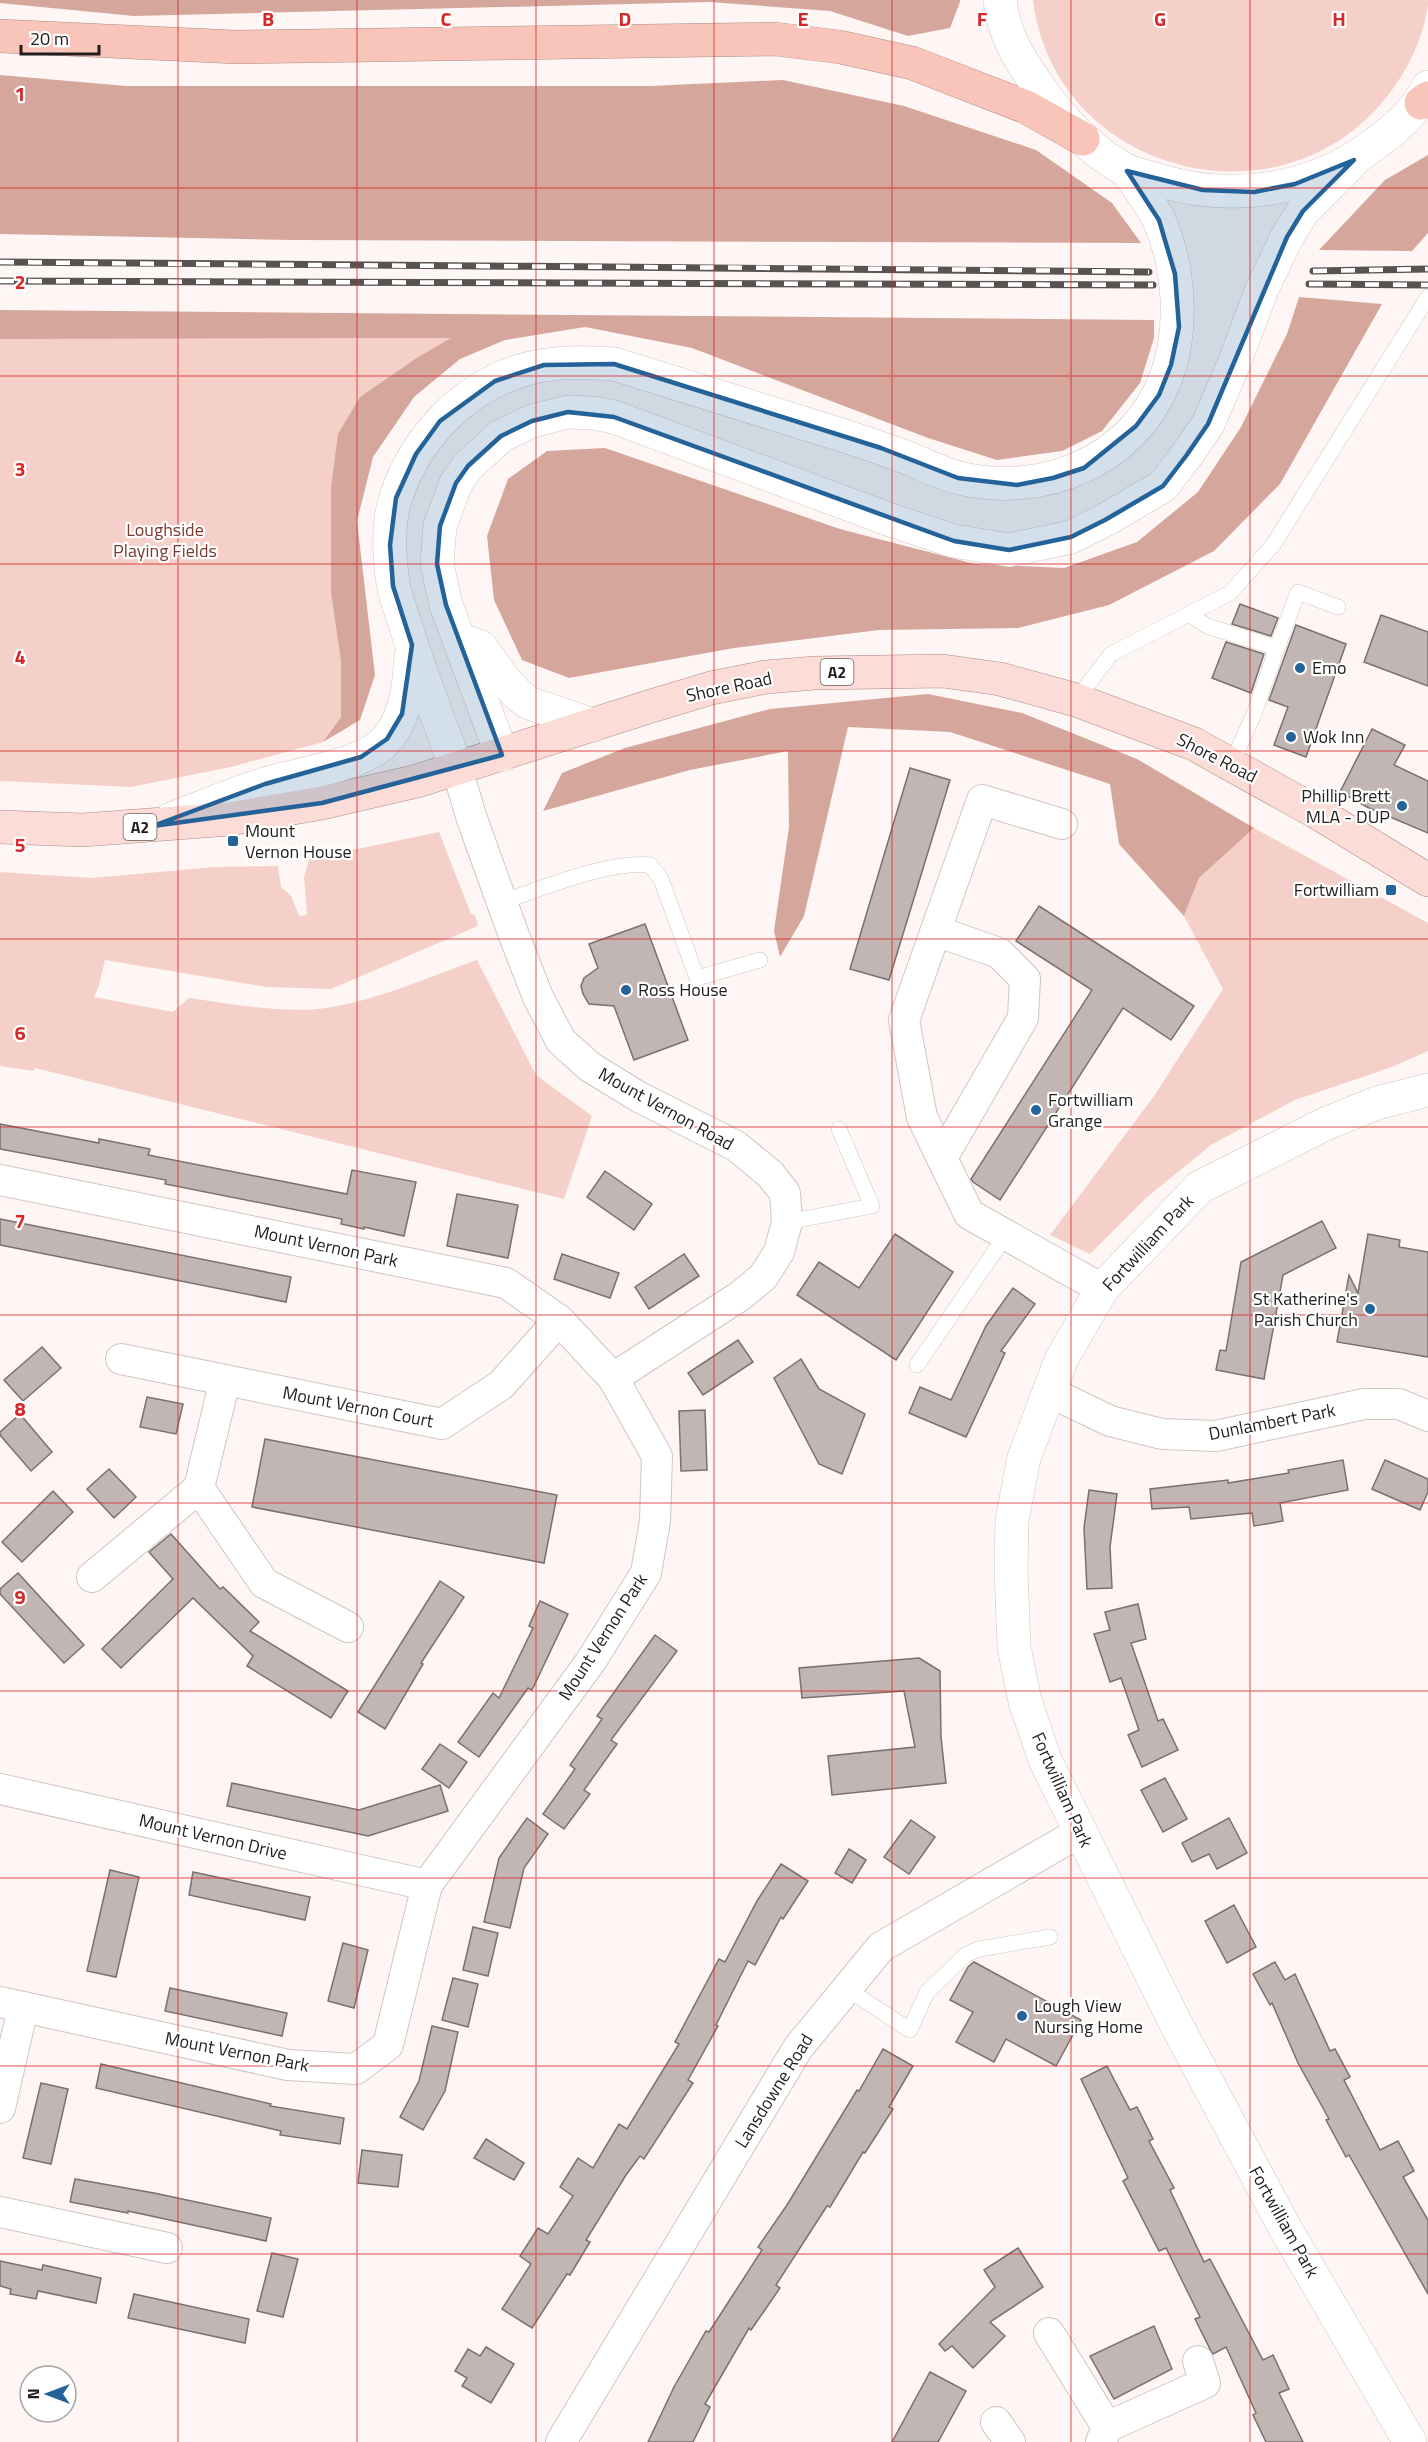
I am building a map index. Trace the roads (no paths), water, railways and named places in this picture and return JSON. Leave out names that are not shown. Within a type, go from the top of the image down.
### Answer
[{"type":"highway","points":[[0,36],[236,47],[775,39],[840,46],[912,63],[1026,107],[1083,139]]},
{"type":"main road","name":"Shore Road","points":[[0,827],[83,830],[230,819],[322,803],[417,781],[711,688],[766,677],[816,673],[943,671],[1000,679],[1076,700],[1194,744],[1232,764],[1428,880]]},
{"type":"street","points":[[1000,0],[1002,20],[1018,59],[1052,107],[1083,139],[1127,171],[1203,190],[1254,192],[1295,184],[1354,160]]},
{"type":"street","points":[[502,755],[446,605],[437,564],[440,526],[456,483],[468,466],[501,436],[532,421],[568,412],[592,413],[614,417],[888,519],[954,541],[1009,550],[1071,537],[1163,486],[1209,423],[1262,289],[1287,237],[1304,211],[1354,160],[1398,126],[1426,96]]},
{"type":"street","points":[[457,768],[393,586],[390,545],[396,498],[416,454],[440,422],[467,397],[495,381],[543,365],[580,362],[614,364],[881,448],[958,478],[1017,485],[1053,478],[1084,468],[1107,453],[1136,426],[1160,394],[1171,365],[1179,327],[1175,274],[1159,220],[1127,171]]},
{"type":"street","points":[[459,639],[481,647],[502,677],[529,703],[592,725]]},
{"type":"street","points":[[153,826],[265,784],[318,771],[361,757],[387,739],[402,714],[409,687],[412,645]]},
{"type":"street","name":"Mount Vernon Road","points":[[457,768],[501,902],[538,996],[561,1041],[590,1067],[639,1097],[736,1146],[770,1174],[785,1192],[787,1222],[779,1252],[763,1277],[740,1296],[613,1378]]},
{"type":"street","points":[[1062,824],[982,800],[904,1020],[922,1117],[969,1214],[1102,1289]]},
{"type":"street","points":[[936,931],[999,953],[1025,979],[1023,1018],[942,1158]]},
{"type":"street","name":"Fortwilliam Park","points":[[1410,2442],[1285,2228],[1176,2024],[1044,1760],[1024,1701],[1014,1647],[1011,1570],[1012,1520],[1024,1458],[1061,1360],[1102,1289],[1200,1187],[1325,1124],[1377,1103],[1428,1090]]},
{"type":"street","name":"Mount Vernon Park","points":[[0,1180],[506,1283],[559,1320],[613,1378],[657,1456],[655,1521],[646,1573],[591,1661],[427,1885],[388,2045],[356,2069],[288,2065],[11,2005]]},
{"type":"street","name":"Mount Vernon Court","points":[[122,1359],[442,1424],[501,1384],[559,1320]]},
{"type":"street","points":[[92,1577],[199,1488],[225,1380]]},
{"type":"street","name":"Dunlambert Park","points":[[1050,1392],[1110,1421],[1162,1434],[1216,1436],[1364,1404],[1399,1404],[1428,1416]]},
{"type":"street","points":[[199,1488],[264,1583],[348,1627]]},
{"type":"street","name":"Mount Vernon Drive","points":[[0,1789],[427,1885]]},
{"type":"street","name":"Lansdowne Road","points":[[561,2442],[798,2048],[880,1947],[1080,1833]]},
{"type":"street","points":[[0,2108],[11,2005]]},
{"type":"street","points":[[0,2212],[167,2248]]},
{"type":"street","points":[[1049,2333],[1104,2435],[1205,2383],[1198,2361]]},
{"type":"lane","points":[[1076,700],[1111,654],[1230,593],[1273,544],[1428,297]]},
{"type":"lane","points":[[1232,764],[1254,714],[1298,592],[1338,608]]},
{"type":"lane","points":[[1189,614],[1207,626],[1277,648]]},
{"type":"lane","points":[[501,902],[605,869],[635,864],[650,865],[661,879],[697,978],[760,960]]},
{"type":"lane","points":[[787,1222],[872,1206],[839,1129]]},
{"type":"lane","points":[[916,1365],[1006,1235]]},
{"type":"lane","points":[[847,1989],[910,2030],[927,1992],[967,1954],[979,1949],[1050,1937]]},
{"type":"railway","points":[[0,262],[1149,272]]},
{"type":"railway","points":[[1313,271],[1428,269]]},
{"type":"railway","points":[[0,281],[1153,285]]},
{"type":"railway","points":[[1309,284],[1428,285]]},
{"type":"place","name":"Emo","points":[[1300,668]]},
{"type":"place","name":"Wok Inn","points":[[1291,737]]},
{"type":"place","name":"Phillip Brett MLA - DUP","points":[[1402,806]]},
{"type":"place","name":"Mount Vernon House","points":[[233,841]]},
{"type":"place","name":"Fortwilliam","points":[[1391,890]]},
{"type":"place","name":"Ross House","points":[[626,990]]},
{"type":"place","name":"Fortwilliam Grange","points":[[1036,1110]]},
{"type":"place","name":"St Katherine's Parish Church","points":[[1370,1309]]},
{"type":"place","name":"Lough View Nursing Home","points":[[1022,2016]]},
{"type":"park label","name":"Loughside Playing Fields","points":[[165,540]]}]
